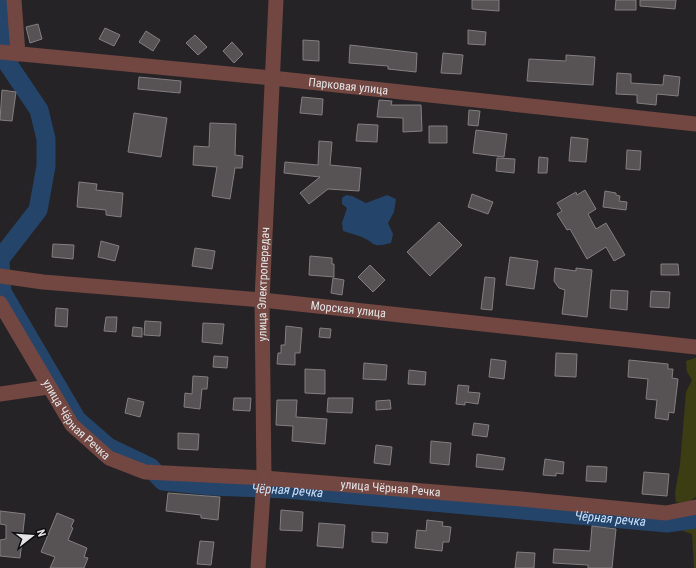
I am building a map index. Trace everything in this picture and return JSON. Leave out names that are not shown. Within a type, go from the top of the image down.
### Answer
[{"type":"street","points":[[11,53],[14,0]]},
{"type":"street","name":"улица Электропередач","points":[[258,568],[264,478],[262,300],[276,0]]},
{"type":"street","name":"Парковая улица","points":[[11,53],[272,78],[696,124]]},
{"type":"street","name":"Морская улица","points":[[6,276],[43,282],[262,300],[696,347]]},
{"type":"street","name":"улица Чёрная Речка","points":[[0,303],[48,387],[72,425],[109,458],[145,472],[264,478],[521,499],[666,513],[696,507]]},
{"type":"street","points":[[0,394],[48,387]]},
{"type":"shaded area","points":[[696,358],[696,497],[685,504],[676,502],[675,493],[680,464],[686,392],[692,380],[687,372],[686,361]]},
{"type":"shaded area","points":[[696,525],[696,568],[694,568],[692,534],[683,531],[680,526]]},
{"type":"water","points":[[346,195],[352,196],[366,203],[387,195],[396,199],[394,212],[388,223],[393,234],[391,243],[377,245],[362,237],[343,231],[342,223],[347,208],[342,204],[342,198]]},
{"type":"building","points":[[472,0],[499,0],[499,11],[472,9]]},
{"type":"building","points":[[616,0],[636,0],[636,10],[615,10]]},
{"type":"building","points":[[640,0],[676,0],[675,9],[640,6]]},
{"type":"building","points":[[38,24],[42,39],[30,43],[26,27]]},
{"type":"building","points":[[105,28],[120,35],[114,46],[99,39]]},
{"type":"building","points":[[468,30],[486,32],[485,45],[468,44]]},
{"type":"building","points":[[146,31],[160,40],[153,51],[139,42]]},
{"type":"building","points":[[195,35],[207,47],[198,55],[186,43]]},
{"type":"building","points":[[303,40],[319,41],[319,61],[303,60]]},
{"type":"building","points":[[232,42],[243,54],[234,63],[223,51]]},
{"type":"building","points":[[350,45],[417,53],[416,72],[388,69],[388,66],[349,63]]},
{"type":"building","points":[[443,53],[463,55],[461,74],[441,73]]},
{"type":"building","points":[[566,55],[595,57],[593,85],[527,81],[529,59],[566,61]]},
{"type":"building","points":[[617,73],[631,74],[631,83],[663,85],[664,75],[680,77],[678,96],[657,94],[656,105],[637,103],[637,95],[616,94]]},
{"type":"building","points":[[139,77],[181,81],[180,93],[138,89]]},
{"type":"building","points":[[2,90],[16,92],[12,121],[0,120]]},
{"type":"building","points":[[302,97],[323,99],[322,115],[300,113]]},
{"type":"building","points":[[379,100],[392,101],[391,105],[421,105],[422,131],[403,132],[403,118],[377,117]]},
{"type":"building","points":[[469,110],[480,111],[478,126],[468,125]]},
{"type":"building","points":[[134,113],[167,118],[161,157],[128,152]]},
{"type":"building","points":[[210,123],[236,124],[235,155],[243,156],[242,168],[235,168],[230,199],[212,196],[217,167],[193,165],[194,146],[209,147]]},
{"type":"building","points":[[358,124],[378,125],[377,142],[356,141]]},
{"type":"building","points":[[429,126],[447,126],[447,143],[429,143]]},
{"type":"building","points":[[476,130],[507,134],[504,157],[473,153]]},
{"type":"building","points":[[571,137],[588,139],[586,162],[569,161]]},
{"type":"building","points":[[319,141],[332,142],[330,165],[361,168],[359,191],[328,189],[309,204],[300,193],[320,177],[284,173],[285,162],[318,165]]},
{"type":"building","points":[[627,150],[641,151],[640,170],[626,169]]},
{"type":"building","points":[[539,157],[548,158],[547,173],[538,173]]},
{"type":"building","points":[[497,158],[515,159],[514,173],[496,171]]},
{"type":"building","points":[[79,182],[97,184],[96,190],[123,193],[121,217],[106,215],[106,210],[77,207]]},
{"type":"building","points":[[585,190],[596,209],[588,214],[596,229],[606,223],[625,255],[614,261],[606,247],[587,259],[570,229],[567,230],[557,214],[562,211],[557,203],[576,192],[577,195]]},
{"type":"building","points":[[605,191],[616,193],[616,195],[620,196],[619,201],[627,202],[626,210],[603,207]]},
{"type":"building","points":[[472,194],[493,202],[488,214],[468,207]]},
{"type":"building","points":[[439,222],[462,245],[430,276],[407,252]]},
{"type":"building","points":[[101,241],[119,246],[115,261],[98,257]]},
{"type":"building","points":[[53,244],[74,245],[73,259],[52,257]]},
{"type":"building","points":[[195,248],[215,251],[212,269],[192,266]]},
{"type":"building","points":[[310,256],[332,258],[332,264],[334,264],[334,277],[309,275]]},
{"type":"building","points":[[510,257],[538,261],[534,289],[506,285]]},
{"type":"building","points":[[661,264],[678,264],[679,275],[661,275]]},
{"type":"building","points":[[370,265],[385,280],[373,292],[358,277]]},
{"type":"building","points":[[555,268],[576,271],[576,268],[592,270],[587,317],[562,314],[565,290],[559,288],[554,281]]},
{"type":"building","points":[[485,277],[495,278],[492,310],[481,309]]},
{"type":"building","points":[[333,278],[344,280],[342,295],[331,293]]},
{"type":"building","points":[[611,290],[628,291],[627,310],[610,308]]},
{"type":"building","points":[[651,291],[670,292],[669,308],[650,307]]},
{"type":"building","points":[[56,308],[68,309],[67,327],[55,326]]},
{"type":"building","points":[[106,317],[117,317],[116,332],[104,331]]},
{"type":"building","points":[[145,321],[161,322],[160,336],[144,335]]},
{"type":"building","points":[[203,323],[224,324],[222,344],[202,342]]},
{"type":"building","points":[[286,326],[302,328],[300,353],[295,353],[295,365],[277,364],[278,353],[281,353],[281,345],[285,345]]},
{"type":"building","points":[[133,327],[142,328],[142,337],[132,336]]},
{"type":"building","points":[[320,328],[331,329],[330,338],[319,337]]},
{"type":"building","points":[[556,353],[577,354],[576,377],[555,376]]},
{"type":"building","points":[[214,356],[228,357],[227,368],[213,367]]},
{"type":"building","points":[[491,359],[506,361],[504,379],[489,377]]},
{"type":"building","points":[[629,360],[668,364],[668,369],[673,369],[672,378],[678,379],[674,413],[669,412],[668,420],[655,418],[657,400],[646,399],[648,379],[628,377]]},
{"type":"building","points":[[364,363],[387,365],[386,380],[363,379]]},
{"type":"building","points":[[305,369],[325,370],[325,394],[305,393]]},
{"type":"building","points":[[409,370],[426,372],[425,385],[408,384]]},
{"type":"building","points":[[193,376],[208,377],[207,389],[202,389],[200,409],[184,407],[185,393],[192,394]]},
{"type":"building","points":[[458,385],[469,386],[468,392],[480,393],[478,404],[465,402],[465,405],[456,404]]},
{"type":"building","points":[[128,398],[144,402],[140,417],[125,413]]},
{"type":"building","points":[[234,398],[251,398],[250,411],[233,410]]},
{"type":"building","points":[[328,398],[353,398],[352,413],[327,412]]},
{"type":"building","points":[[277,400],[297,400],[296,417],[327,419],[325,444],[292,441],[293,426],[276,425]]},
{"type":"building","points":[[390,400],[391,409],[376,410],[376,401]]},
{"type":"building","points":[[474,423],[489,425],[487,437],[472,435]]},
{"type":"building","points":[[178,433],[199,434],[198,450],[178,449]]},
{"type":"building","points":[[431,441],[451,443],[449,465],[430,463]]},
{"type":"building","points":[[376,445],[392,447],[390,465],[374,463]]},
{"type":"building","points":[[477,454],[505,458],[503,470],[476,467]]},
{"type":"building","points":[[545,459],[564,462],[563,474],[556,473],[556,476],[543,475]]},
{"type":"building","points":[[587,466],[607,467],[606,482],[586,481]]},
{"type":"building","points":[[644,472],[669,474],[667,496],[642,494]]},
{"type":"building","points":[[168,493],[220,497],[218,520],[201,518],[201,515],[166,511]]},
{"type":"building","points":[[281,510],[303,512],[302,531],[280,530]]},
{"type":"building","points":[[0,511],[25,514],[20,558],[0,556],[0,540],[6,539],[6,525],[0,524]]},
{"type":"building","points":[[57,513],[74,520],[71,527],[73,528],[68,540],[87,548],[84,557],[88,558],[84,568],[50,568],[55,557],[41,552]]},
{"type":"building","points":[[427,520],[443,522],[442,526],[451,527],[449,542],[443,542],[442,551],[415,548],[417,530],[426,531]]},
{"type":"building","points":[[319,523],[345,525],[343,548],[317,546]]},
{"type":"building","points":[[592,526],[616,529],[612,568],[588,568],[588,565],[553,563],[554,549],[590,551]]},
{"type":"building","points":[[372,532],[388,533],[387,543],[372,542]]},
{"type":"building","points":[[200,541],[214,542],[211,565],[197,564]]},
{"type":"building","points":[[517,552],[535,553],[534,568],[515,568]]},
{"type":"waterway","name":"Чёрная речка","points":[[0,259],[38,210],[46,166],[46,139],[39,110],[8,64],[3,0]]},
{"type":"waterway","name":"Чёрная речка","points":[[0,262],[2,292],[77,420],[108,447],[150,467],[163,481],[211,486],[286,489],[667,523],[696,519]]}]
